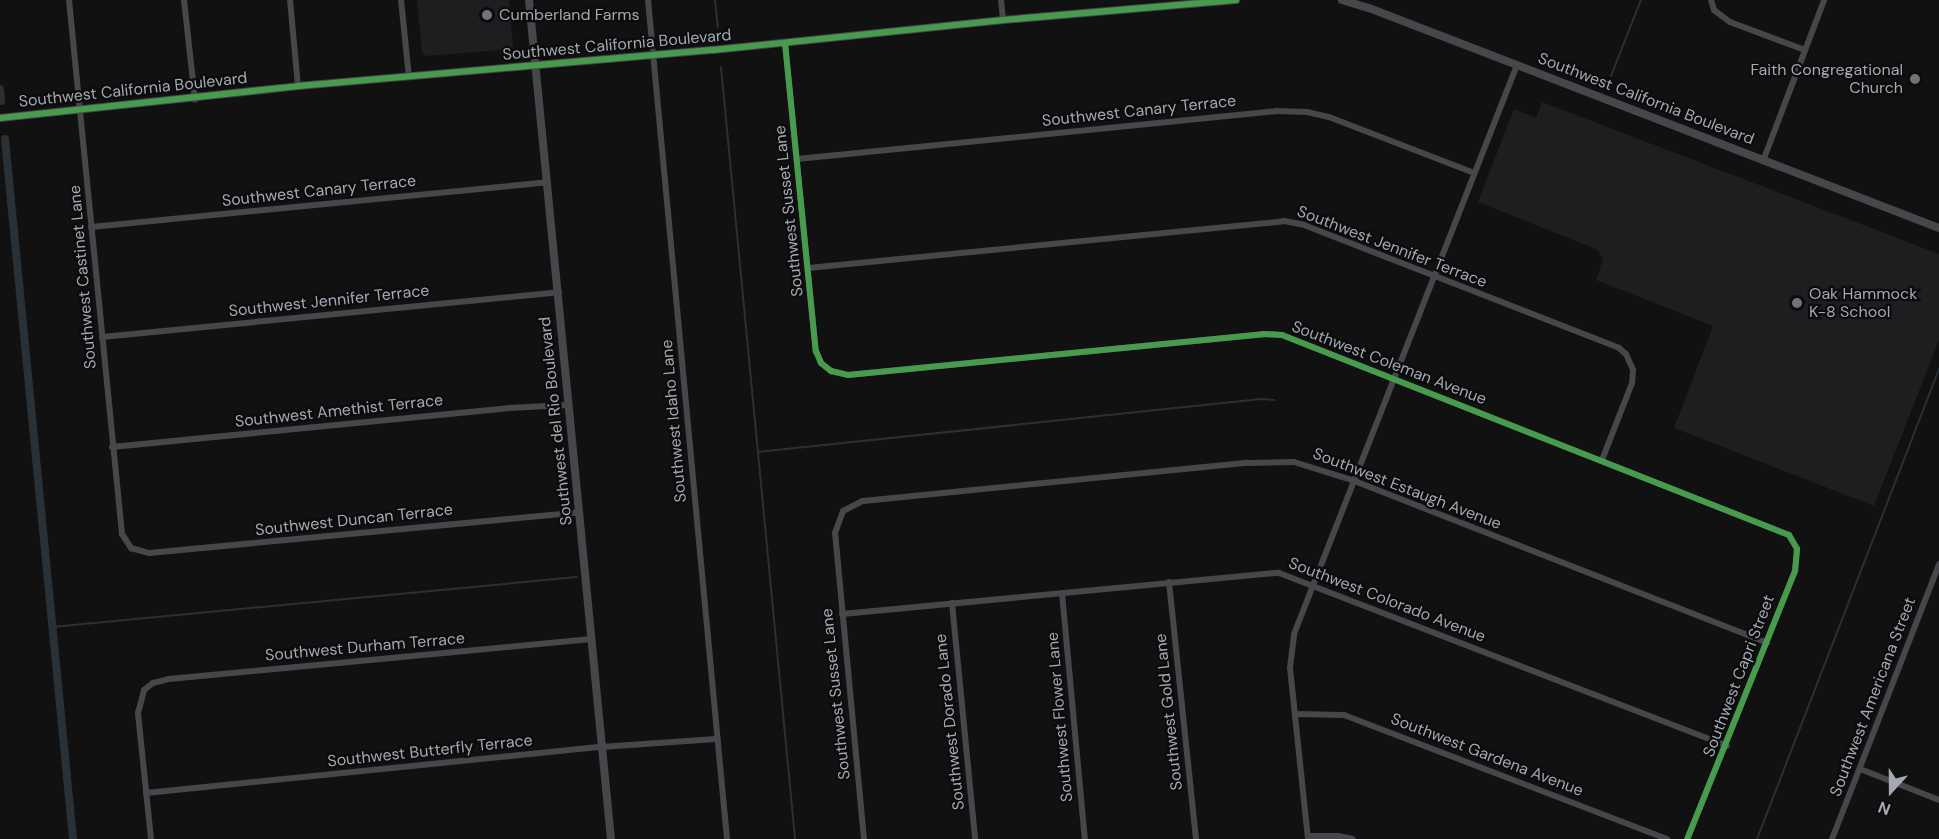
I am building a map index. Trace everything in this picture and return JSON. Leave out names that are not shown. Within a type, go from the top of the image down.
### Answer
[{"type":"street","name":"Southwest Castinet Lane","points":[[69,0],[112,447],[122,534],[131,548]]},
{"type":"street","points":[[184,0],[195,99]]},
{"type":"street","points":[[290,0],[298,86]]},
{"type":"street","points":[[401,0],[409,77]]},
{"type":"street","name":"Southwest del Rio Boulevard","points":[[529,0],[611,839]]},
{"type":"street","name":"Southwest Idaho Lane","points":[[648,0],[727,839]]},
{"type":"street","points":[[1001,0],[1003,20]]},
{"type":"street","name":"Southwest California Boulevard","points":[[0,118],[195,99],[298,86],[536,66],[1003,20],[1236,0]]},
{"type":"street","name":"Southwest California Boulevard","points":[[1342,0],[1369,8],[1939,228]]},
{"type":"street","points":[[1710,0],[1714,10],[1730,22],[1805,50]]},
{"type":"street","points":[[1762,161],[1824,0]]},
{"type":"street","name":"Southwest Susset Lane","points":[[785,43],[816,351],[821,363],[831,370]]},
{"type":"street","points":[[1353,839],[1338,836],[1308,838],[1290,668],[1294,634],[1352,480],[1517,65]]},
{"type":"street","name":"Southwest Canary Terrace","points":[[797,159],[1276,111],[1307,112],[1329,117],[1474,173]]},
{"type":"street","name":"Southwest Canary Terrace","points":[[91,227],[548,182]]},
{"type":"street","name":"Southwest Jennifer Terrace","points":[[808,268],[1284,221],[1304,225],[1619,348],[1626,354],[1634,370],[1632,383],[1602,460]]},
{"type":"street","name":"Southwest Jennifer Terrace","points":[[102,337],[559,292]]},
{"type":"street","name":"Southwest Coleman Avenue","points":[[831,370],[848,375],[1263,334],[1282,336],[1776,528]]},
{"type":"street","name":"Southwest Amethist Terrace","points":[[112,447],[496,409],[568,405]]},
{"type":"street","name":"Southwest Estaugh Avenue","points":[[843,511],[863,501],[1256,462],[1309,464],[1767,643]]},
{"type":"street","name":"Southwest Susset Lane","points":[[843,511],[835,532],[864,839]]},
{"type":"street","name":"Southwest Duncan Terrace","points":[[131,548],[149,553],[580,512]]},
{"type":"street","name":"Southwest Capri Street","points":[[1688,839],[1727,746],[1798,559],[1792,539],[1776,528]]},
{"type":"street","name":"Southwest Americana Street","points":[[1832,839],[1939,564]]},
{"type":"street","name":"Southwest Colorado Avenue","points":[[842,614],[1280,573],[1727,746]]},
{"type":"street","name":"Southwest Gold Lane","points":[[1169,582],[1196,839]]},
{"type":"street","name":"Southwest Flower Lane","points":[[1062,593],[1085,839]]},
{"type":"street","name":"Southwest Dorado Lane","points":[[952,603],[975,839]]},
{"type":"street","name":"Southwest Durham Terrace","points":[[146,793],[138,713],[144,690],[153,683],[169,679],[591,639]]},
{"type":"street","name":"Southwest Gardena Avenue","points":[[1295,714],[1344,715],[1667,839]]},
{"type":"street","name":"Southwest Butterfly Terrace","points":[[146,793],[601,747],[717,739]]},
{"type":"street","points":[[1860,769],[1939,800]]},
{"type":"street","points":[[146,793],[151,839]]},
{"type":"shaded area","points":[[417,0],[509,0],[513,49],[426,56],[422,53]]},
{"type":"shaded area","name":"Oak Hammock K-8 School","points":[[1542,102],[1939,254],[1939,340],[1874,506],[1674,428],[1713,326],[1596,280],[1603,259],[1598,250],[1478,202],[1514,109],[1536,118]]},
{"type":"waterway","points":[[715,0],[718,27]]},
{"type":"waterway","points":[[1611,76],[1641,0]]},
{"type":"waterway","points":[[721,67],[795,839]]},
{"type":"waterway","points":[[0,89],[1,101]]},
{"type":"waterway","points":[[5,139],[73,839]]},
{"type":"waterway","points":[[1757,839],[1939,369]]},
{"type":"waterway","points":[[758,452],[1261,399],[1274,400]]},
{"type":"waterway","points":[[52,627],[577,577]]},
{"type":"cycle path","points":[[0,118],[298,86],[713,50],[1003,20],[1236,0]]},
{"type":"cycle path","points":[[785,43],[816,351],[821,363],[831,371],[848,375],[1263,334],[1282,335],[1789,535],[1797,549],[1795,571],[1687,839]]},
{"type":"place","name":"Cumberland Farms","points":[[487,15]]},
{"type":"place","name":"Faith Congregational Church","points":[[1915,79]]},
{"type":"place","name":"Oak Hammock K-8 School","points":[[1797,303]]}]
